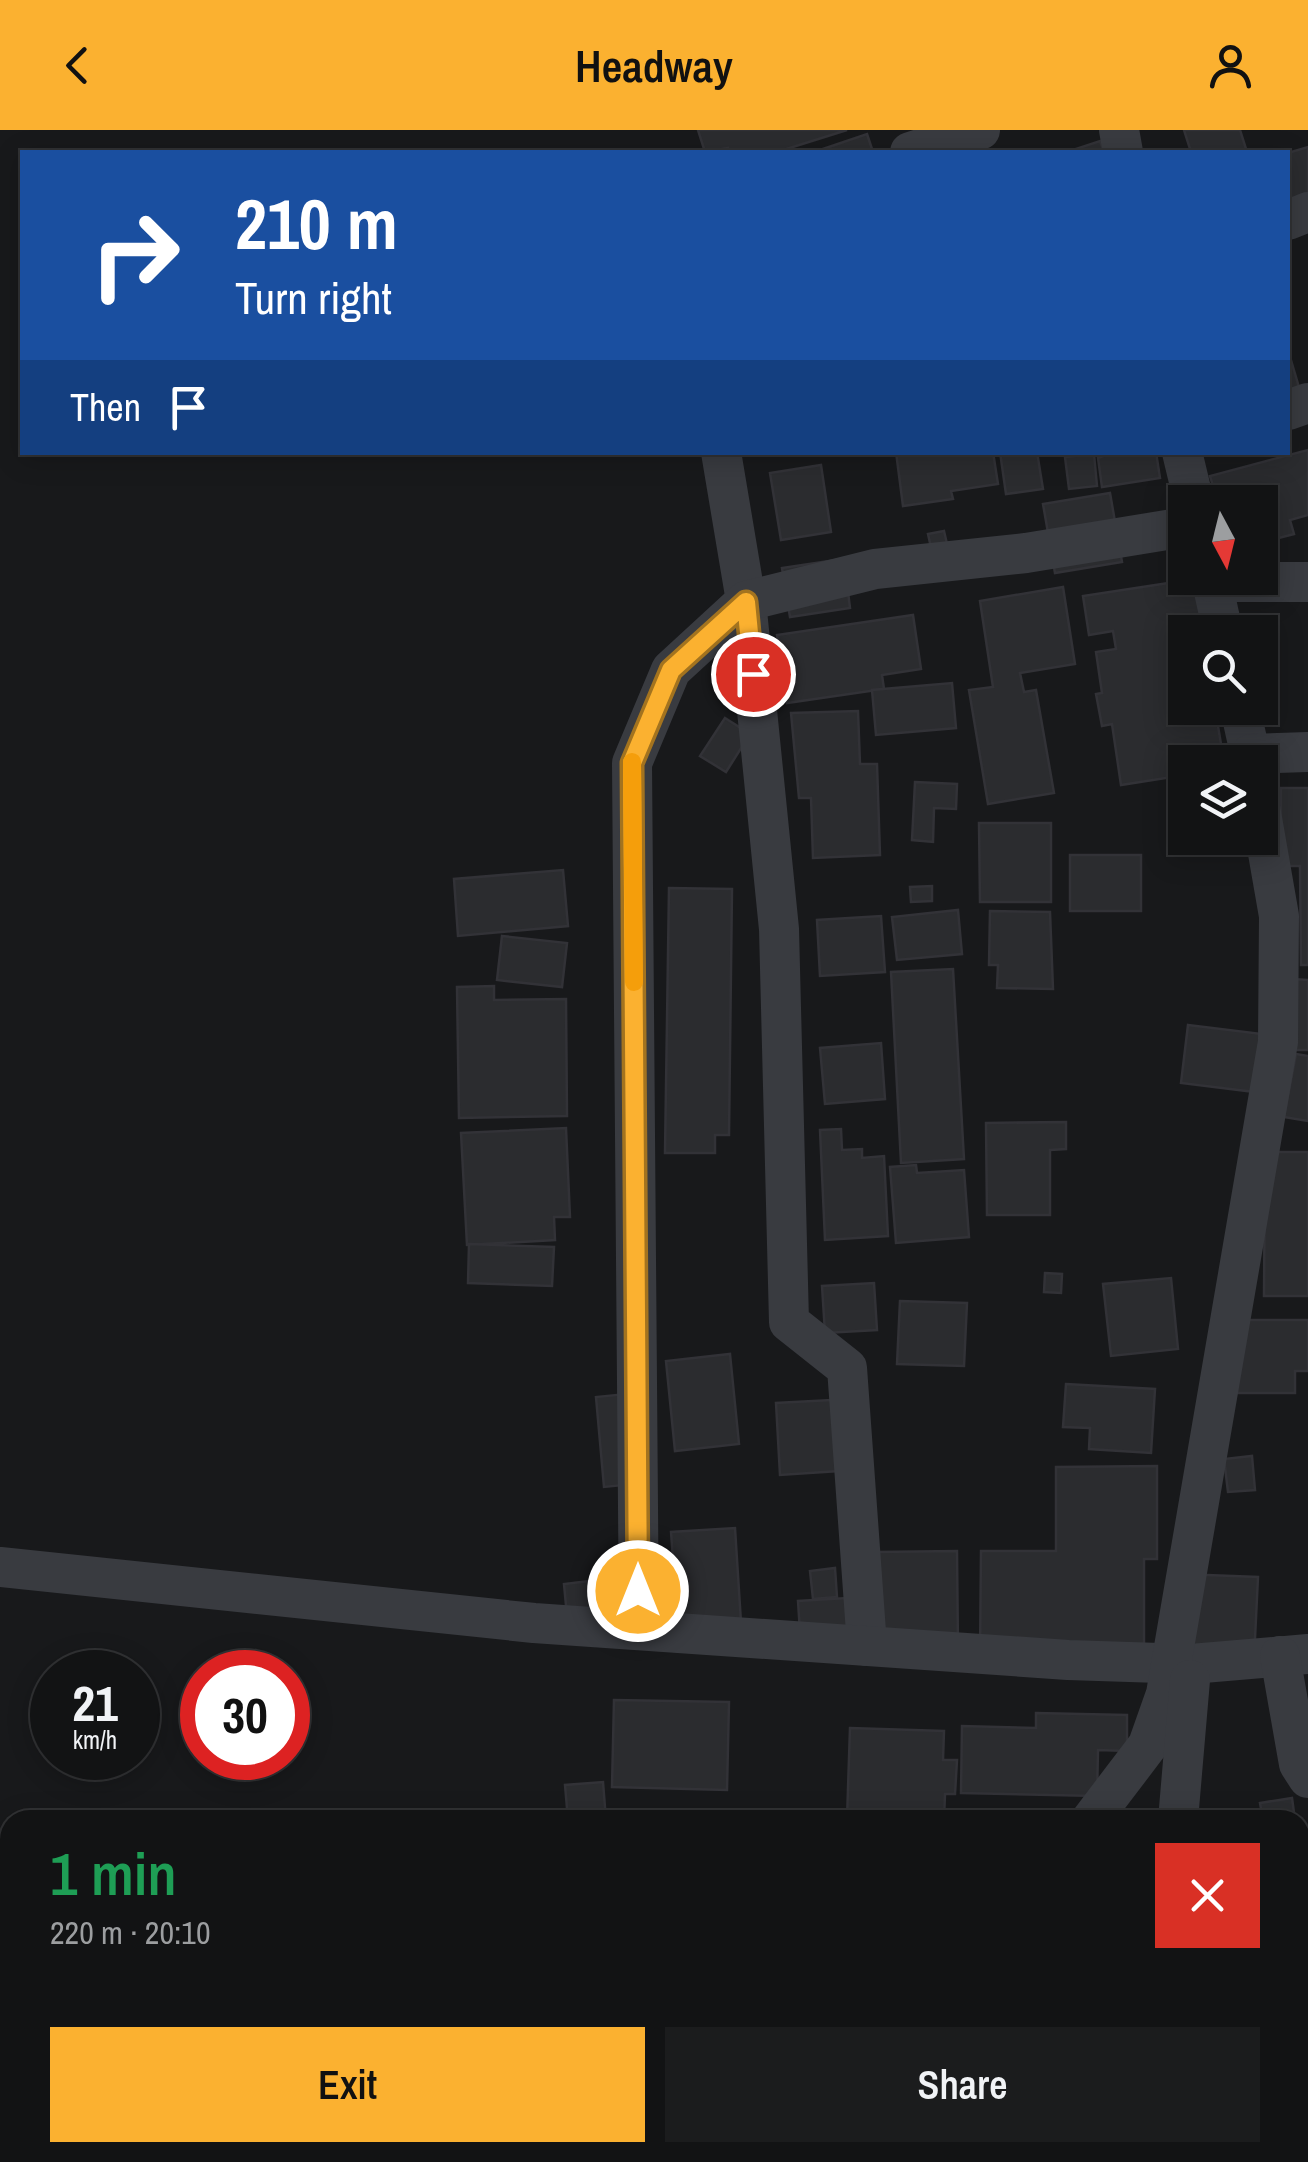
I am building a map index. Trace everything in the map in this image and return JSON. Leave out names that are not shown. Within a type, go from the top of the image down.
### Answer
[{"type":"street","points":[[916,150],[980,130]]},
{"type":"street","points":[[722,455],[746,602],[779,929],[789,1322],[847,1368],[867,1646]]},
{"type":"street","points":[[1183,455],[1190,485]]},
{"type":"street","points":[[639,1630],[632,763],[671,670],[746,602],[875,569],[1026,553],[1168,530]]},
{"type":"street","points":[[1278,581],[1308,582]]},
{"type":"street","points":[[1278,755],[1308,752]]},
{"type":"street","points":[[1178,1810],[1180,1664],[1278,1042],[1279,916],[1268,855]]},
{"type":"street","points":[[0,1567],[639,1630],[867,1646],[1180,1664],[1294,1655],[1299,1764],[1308,1778]]},
{"type":"street","points":[[1099,1810],[1148,1746],[1180,1664]]},
{"type":"building","points":[[698,130],[847,130],[783,150],[704,150]]},
{"type":"building","points":[[1184,130],[1240,130],[1246,150],[1190,150]]},
{"type":"building","points":[[867,134],[872,150],[820,150]]},
{"type":"building","points":[[1100,141],[1103,150],[1073,150]]},
{"type":"building","points":[[1308,147],[1308,229],[1290,234],[1290,152]]},
{"type":"building","points":[[1290,357],[1308,418],[1290,423]]},
{"type":"building","points":[[1308,450],[1308,515],[1290,520],[1294,534],[1278,538],[1278,485],[1213,485],[1210,476]]},
{"type":"building","points":[[896,455],[993,455],[998,484],[951,491],[953,499],[903,506]]},
{"type":"building","points":[[1000,455],[1037,455],[1043,489],[1006,494]]},
{"type":"building","points":[[1094,455],[1097,486],[1069,489],[1065,457]]},
{"type":"building","points":[[1156,455],[1160,478],[1102,487],[1098,458]]},
{"type":"building","points":[[821,465],[831,532],[781,540],[770,473]]},
{"type":"building","points":[[1110,493],[1122,562],[1055,573],[1043,504]]},
{"type":"building","points":[[944,531],[950,557],[934,561],[928,534]]},
{"type":"building","points":[[862,556],[848,592],[850,608],[790,617],[782,568]]},
{"type":"building","points":[[1168,583],[1168,595],[1198,595],[1201,615],[1168,615],[1168,725],[1218,725],[1221,745],[1168,745],[1168,778],[1121,785],[1112,724],[1102,726],[1096,694],[1102,693],[1096,652],[1116,649],[1113,631],[1089,635],[1083,596]]},
{"type":"building","points":[[1063,587],[1075,664],[1020,673],[1024,692],[1036,690],[1054,793],[988,804],[969,690],[993,687],[980,601]]},
{"type":"building","points":[[913,615],[921,669],[882,675],[884,689],[787,703],[777,635]]},
{"type":"building","points":[[952,683],[956,728],[876,735],[872,690]]},
{"type":"building","points":[[858,711],[860,764],[877,764],[880,855],[813,858],[811,798],[799,798],[791,713]]},
{"type":"building","points":[[725,718],[750,734],[726,772],[700,756]]},
{"type":"building","points":[[915,782],[957,784],[956,809],[934,808],[933,842],[912,840]]},
{"type":"building","points":[[1281,788],[1308,788],[1308,965],[1301,965],[1300,866],[1281,866]]},
{"type":"building","points":[[979,823],[1051,823],[1051,902],[980,902]]},
{"type":"building","points":[[1070,855],[1141,855],[1141,911],[1070,911]]},
{"type":"building","points":[[563,870],[568,926],[458,936],[454,879]]},
{"type":"building","points":[[932,886],[932,901],[911,902],[910,887]]},
{"type":"building","points":[[669,888],[732,889],[729,1135],[715,1135],[715,1153],[665,1153]]},
{"type":"building","points":[[958,910],[962,954],[897,960],[892,917]]},
{"type":"building","points":[[990,911],[1050,912],[1053,989],[997,988],[998,965],[989,965]]},
{"type":"building","points":[[881,916],[885,972],[820,976],[817,920]]},
{"type":"building","points":[[502,936],[567,943],[562,987],[497,980]]},
{"type":"building","points":[[953,969],[964,1159],[901,1163],[891,972]]},
{"type":"building","points":[[1292,979],[1308,980],[1308,1050],[1292,1050]]},
{"type":"building","points":[[494,986],[494,1000],[566,999],[567,1116],[459,1118],[457,987]]},
{"type":"building","points":[[1188,1025],[1262,1034],[1255,1092],[1181,1083]]},
{"type":"building","points":[[881,1043],[885,1099],[825,1104],[820,1048]]},
{"type":"building","points":[[1296,1054],[1308,1056],[1308,1121],[1284,1117]]},
{"type":"building","points":[[1066,1122],[1066,1149],[1050,1150],[1050,1215],[987,1215],[986,1123]]},
{"type":"building","points":[[566,1128],[570,1217],[554,1217],[555,1240],[467,1245],[461,1133]]},
{"type":"building","points":[[841,1129],[842,1150],[862,1149],[862,1158],[884,1156],[888,1236],[825,1240],[820,1130]]},
{"type":"building","points":[[1265,1152],[1308,1152],[1308,1296],[1264,1296]]},
{"type":"building","points":[[916,1165],[917,1173],[964,1170],[969,1237],[896,1243],[890,1167]]},
{"type":"building","points":[[469,1244],[554,1247],[552,1286],[468,1283]]},
{"type":"building","points":[[1045,1273],[1062,1274],[1061,1293],[1044,1292]]},
{"type":"building","points":[[1171,1278],[1178,1349],[1111,1356],[1103,1284]]},
{"type":"building","points":[[874,1283],[877,1330],[825,1333],[822,1286]]},
{"type":"building","points":[[900,1301],[967,1303],[964,1366],[897,1364]]},
{"type":"building","points":[[1237,1320],[1308,1320],[1308,1371],[1295,1371],[1295,1393],[1237,1393]]},
{"type":"building","points":[[730,1354],[739,1444],[675,1451],[666,1361]]},
{"type":"building","points":[[1066,1384],[1155,1389],[1151,1453],[1089,1449],[1090,1428],[1063,1427]]},
{"type":"building","points":[[646,1392],[654,1482],[604,1487],[596,1397]]},
{"type":"building","points":[[850,1399],[854,1470],[780,1475],[776,1403]]},
{"type":"building","points":[[1252,1456],[1255,1490],[1228,1492],[1224,1459]]},
{"type":"building","points":[[1157,1466],[1157,1559],[1144,1559],[1144,1656],[980,1656],[981,1551],[1056,1551],[1056,1467]]},
{"type":"building","points":[[735,1528],[742,1638],[679,1642],[671,1532]]},
{"type":"building","points":[[957,1551],[958,1650],[877,1652],[876,1552]]},
{"type":"building","points":[[835,1568],[837,1597],[813,1599],[810,1571]]},
{"type":"building","points":[[1181,1574],[1258,1577],[1254,1659],[1178,1656]]},
{"type":"building","points":[[590,1581],[593,1613],[567,1616],[564,1584]]},
{"type":"building","points":[[847,1598],[849,1645],[801,1648],[798,1601]]},
{"type":"building","points":[[614,1700],[729,1702],[727,1790],[612,1787]]},
{"type":"building","points":[[1036,1713],[1127,1715],[1127,1751],[1098,1750],[1097,1796],[961,1793],[962,1726],[1036,1728]]},
{"type":"building","points":[[850,1728],[944,1731],[943,1760],[957,1760],[955,1794],[945,1794],[944,1810],[847,1810]]},
{"type":"building","points":[[603,1782],[605,1810],[567,1810],[565,1785]]},
{"type":"building","points":[[1292,1798],[1294,1810],[1261,1810],[1260,1803]]},
{"type":"slow traffic","points":[[632,762],[634,982]]},
{"type":"route","points":[[638,1591],[632,763],[671,670],[746,602],[753,674]]}]
